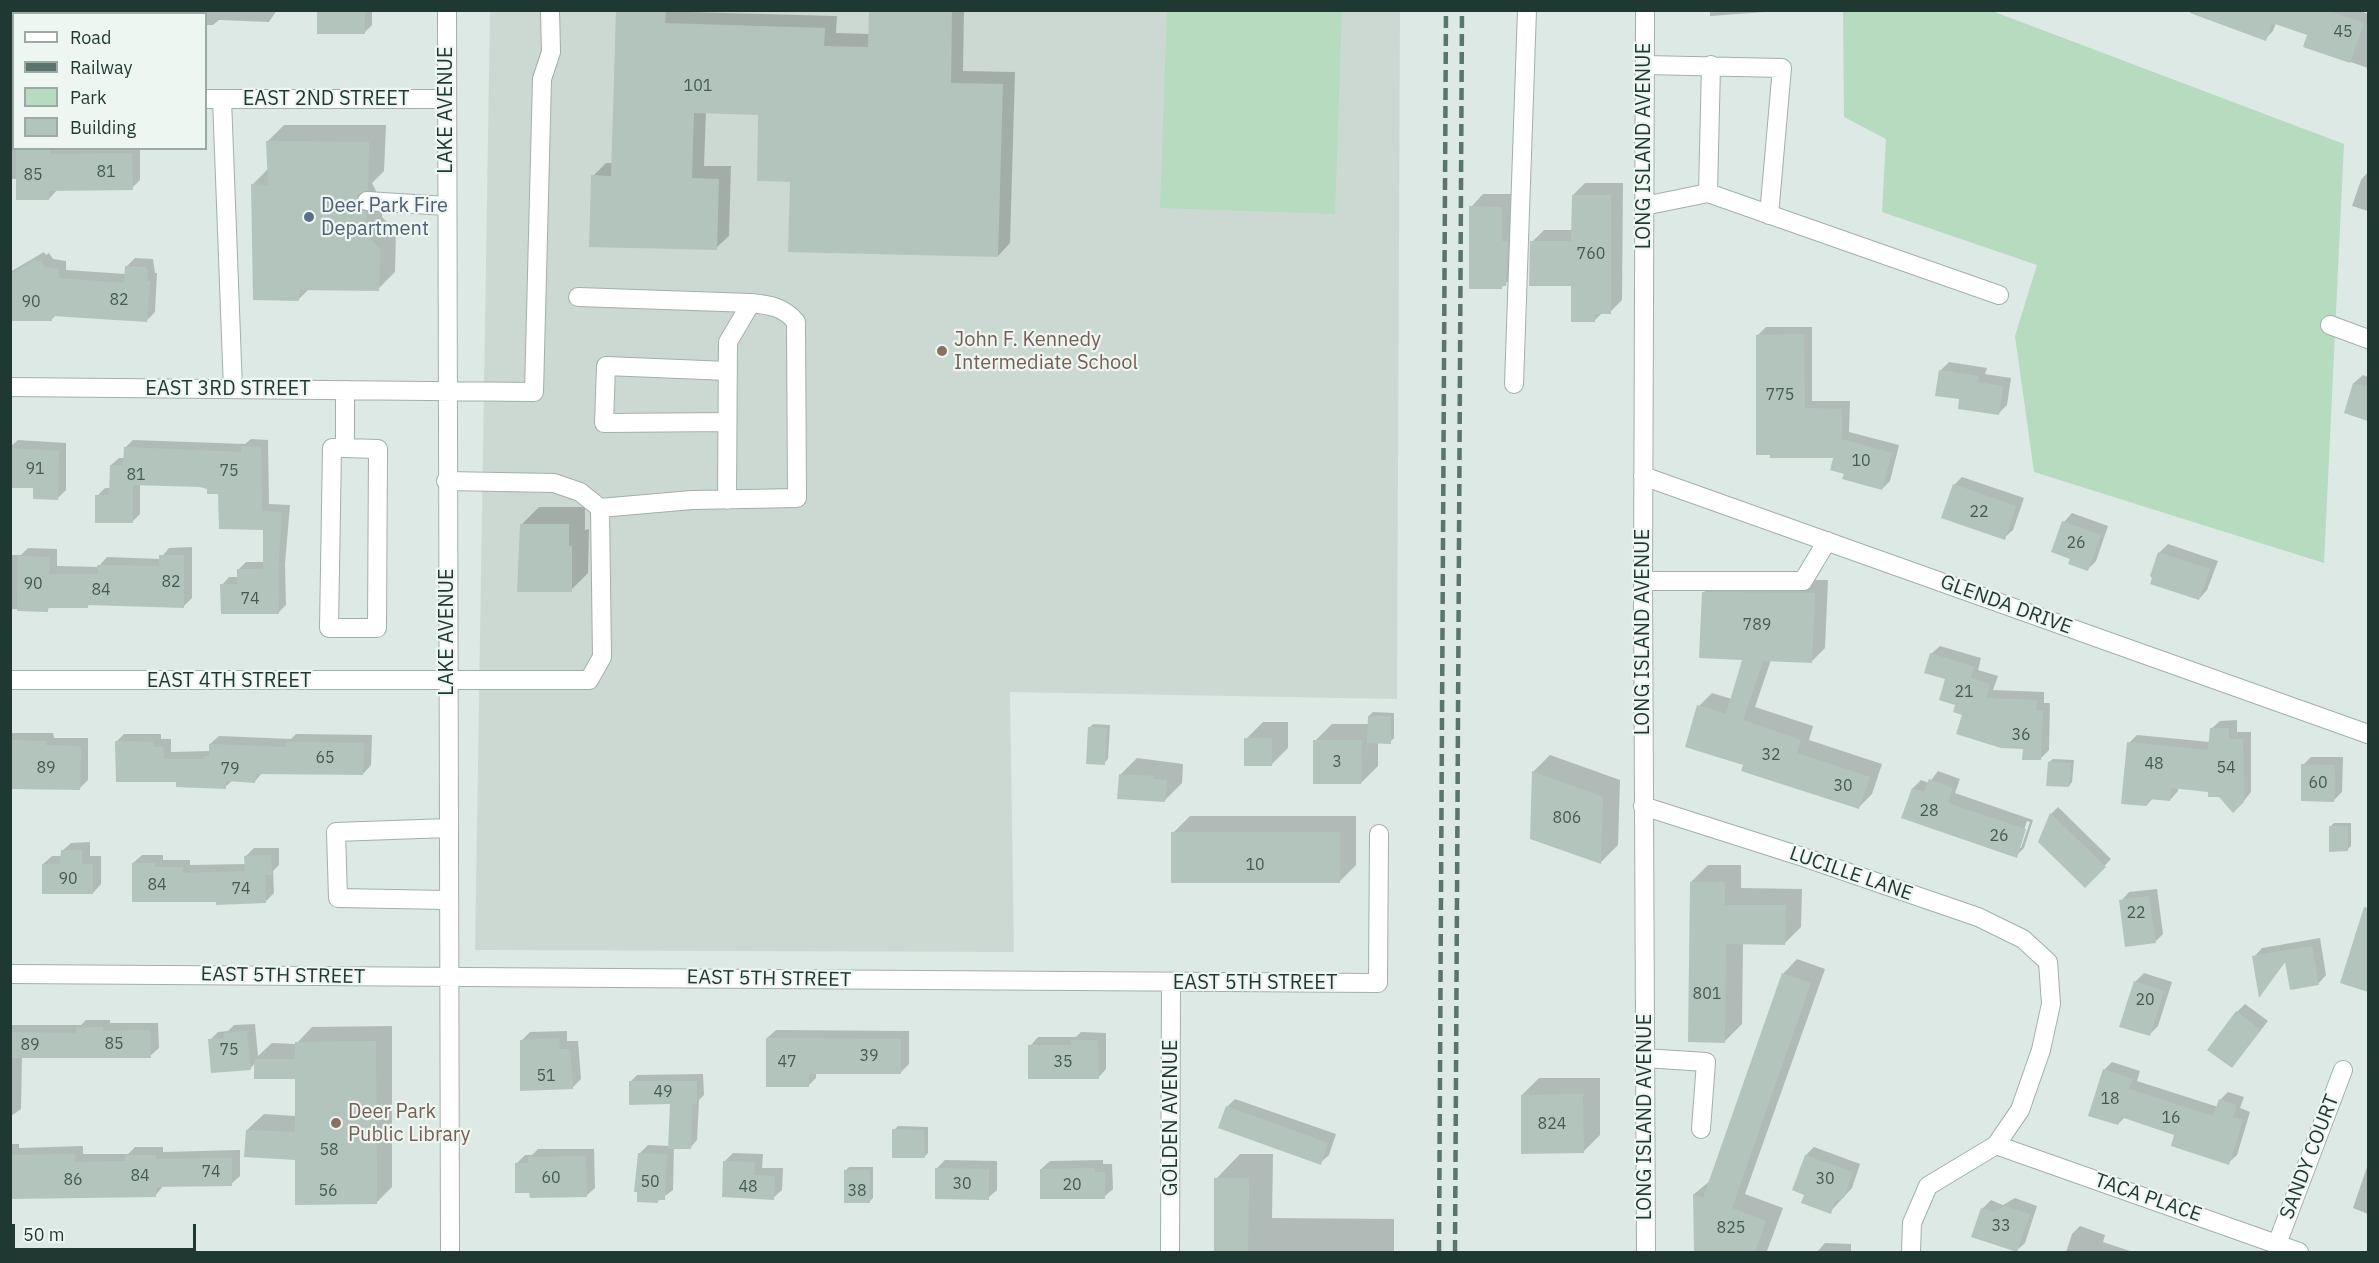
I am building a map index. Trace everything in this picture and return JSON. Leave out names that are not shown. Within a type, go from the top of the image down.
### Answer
[{"type":"street","name":"LAKE AVENUE","points":[[447,10],[446,391],[450,1252]]},
{"type":"street","name":"EAST 3RD STREET","points":[[10,387],[534,392],[542,79],[551,52],[550,10]]},
{"type":"street","points":[[1515,384],[1527,10]]},
{"type":"street","name":"LONG ISLAND AVENUE","points":[[1645,10],[1643,806],[1646,1252]]},
{"type":"street","points":[[1645,65],[1782,68],[1769,214]]},
{"type":"street","points":[[1708,193],[1711,65]]},
{"type":"street","name":"EAST 2ND STREET","points":[[214,99],[446,99]]},
{"type":"street","points":[[214,99],[233,389]]},
{"type":"street","points":[[1644,206],[1708,193],[2000,295]]},
{"type":"street","points":[[367,201],[446,206]]},
{"type":"street","points":[[447,481],[554,483],[580,492],[600,508],[797,498],[796,322],[788,312],[751,303],[578,297]]},
{"type":"street","points":[[727,500],[728,342],[751,303]]},
{"type":"street","points":[[2330,325],[2368,339]]},
{"type":"street","points":[[728,371],[606,366],[604,423],[728,422]]},
{"type":"street","points":[[345,390],[345,448]]},
{"type":"street","points":[[332,448],[345,448],[378,449],[377,628],[329,628],[332,448]]},
{"type":"street","name":"GLENDA DRIVE","points":[[1643,476],[2368,734]]},
{"type":"street","name":"EAST 4TH STREET","points":[[10,680],[447,682],[588,680],[602,657],[600,508]]},
{"type":"street","points":[[1643,581],[1803,581],[1827,541]]},
{"type":"street","name":"LUCILLE LANE","points":[[1643,806],[1978,917],[2023,939],[2048,962],[2051,1004],[2041,1050],[2020,1110],[1996,1145]]},
{"type":"street","points":[[448,828],[336,832],[338,898],[448,900]]},
{"type":"street","name":"EAST 5TH STREET","points":[[10,974],[1378,983],[1379,834]]},
{"type":"street","name":"GOLDEN AVENUE","points":[[1170,1252],[1171,983]]},
{"type":"street","points":[[1644,1058],[1706,1062],[1701,1130]]},
{"type":"street","name":"SANDY COURT","points":[[2277,1244],[2343,1070]]},
{"type":"street","points":[[1911,1252],[1912,1223],[1928,1186],[1996,1145]]},
{"type":"street","name":"TACA PLACE","points":[[1996,1145],[2299,1252]]},
{"type":"shaded area","name":"John F. Kennedy Intermediate School","points":[[490,11],[1400,11],[1397,699],[1010,692],[1014,952],[475,950]]},
{"type":"green space","points":[[1167,10],[1342,11],[1335,214],[1160,208]]},
{"type":"green space","points":[[1843,11],[1992,11],[2344,144],[2324,563],[2034,472],[2015,336],[2037,265],[1882,212],[1886,139],[1844,117]]},
{"type":"building","points":[[317,10],[365,10],[365,34],[317,34]]},
{"type":"building","points":[[616,10],[666,10],[665,23],[825,28],[824,46],[868,47],[869,10],[952,10],[951,83],[1003,84],[998,257],[788,252],[790,182],[757,181],[758,115],[694,113],[692,178],[719,179],[717,250],[589,247],[591,175],[611,176]]},
{"type":"building","points":[[2190,10],[2326,10],[2364,23],[2350,63],[2303,47],[2307,35],[2272,23],[2266,41],[2190,13]]},
{"type":"building","name":"Deer Park Fire Department","points":[[266,141],[369,142],[368,190],[358,194],[356,201],[360,210],[367,212],[366,234],[380,249],[379,291],[299,290],[299,301],[253,300],[251,184],[268,185]]},
{"type":"building","points":[[16,150],[50,150],[50,154],[132,153],[133,190],[49,191],[49,200],[16,200]]},
{"type":"building","points":[[1572,195],[1611,195],[1611,314],[1595,314],[1595,322],[1571,322],[1571,286],[1529,286],[1530,241],[1571,241]]},
{"type":"building","points":[[1469,206],[1502,207],[1502,241],[1508,241],[1506,286],[1502,286],[1502,289],[1469,289]]},
{"type":"building","points":[[35,259],[38,262],[41,260],[44,267],[59,269],[59,278],[124,283],[125,266],[145,267],[148,270],[147,281],[150,281],[147,322],[52,316],[52,321],[10,321],[10,275]]},
{"type":"building","points":[[1804,334],[1805,408],[1842,409],[1842,439],[1892,453],[1882,490],[1842,479],[1844,474],[1830,470],[1833,458],[1770,458],[1770,455],[1756,455],[1756,335]]},
{"type":"building","points":[[1939,370],[1979,376],[1978,382],[2003,386],[1999,415],[1958,409],[1959,399],[1935,396]]},
{"type":"building","points":[[2353,383],[2368,387],[2368,421],[2344,413]]},
{"type":"building","points":[[241,446],[261,447],[262,511],[282,512],[278,573],[279,614],[221,614],[220,584],[237,584],[237,569],[263,569],[263,530],[219,529],[218,494],[207,494],[207,489],[200,487],[133,485],[133,523],[95,523],[95,495],[109,495],[110,465],[123,465],[124,447],[241,452]]},
{"type":"building","points":[[10,448],[59,451],[58,500],[33,499],[33,488],[10,488]]},
{"type":"building","points":[[1953,484],[2016,506],[2005,540],[1941,518]]},
{"type":"building","points":[[2062,521],[2101,535],[2088,571],[2068,564],[2070,559],[2051,552]]},
{"type":"building","points":[[520,524],[569,524],[569,546],[572,546],[572,592],[517,592]]},
{"type":"building","points":[[2158,552],[2210,569],[2199,600],[2150,584],[2152,578],[2150,576]]},
{"type":"building","points":[[159,555],[184,555],[184,608],[88,605],[88,608],[48,608],[48,612],[17,611],[18,556],[50,557],[49,574],[98,574],[97,565],[159,566]]},
{"type":"building","points":[[1702,592],[1815,593],[1812,663],[1763,661],[1743,720],[1801,740],[1797,753],[1870,777],[1859,809],[1741,771],[1743,765],[1685,747],[1697,705],[1726,714],[1742,660],[1699,658]]},
{"type":"building","points":[[1930,653],[1974,667],[1971,678],[1990,684],[1986,698],[2037,700],[2036,711],[2043,711],[2041,760],[2022,760],[2023,749],[2001,748],[1956,734],[1962,715],[1953,712],[1955,705],[1939,700],[1945,679],[1924,673]]},
{"type":"building","points":[[1368,716],[1391,716],[1391,744],[1367,743]]},
{"type":"building","points":[[1088,727],[1107,728],[1105,765],[1086,764]]},
{"type":"building","points":[[2210,728],[2229,728],[2229,739],[2243,739],[2244,802],[2233,813],[2219,797],[2208,797],[2208,792],[2171,788],[2170,801],[2148,799],[2147,806],[2121,804],[2127,742],[2208,750]]},
{"type":"building","points":[[1244,738],[1272,738],[1272,766],[1244,766]]},
{"type":"building","points":[[12,740],[46,741],[46,745],[81,746],[80,790],[11,789]]},
{"type":"building","points":[[1313,740],[1362,740],[1361,784],[1313,784]]},
{"type":"building","points":[[115,741],[153,742],[154,747],[163,747],[164,759],[204,759],[204,756],[209,756],[209,744],[286,747],[286,742],[364,743],[363,775],[256,774],[255,783],[226,781],[226,789],[176,787],[176,782],[116,782]]},
{"type":"building","points":[[2048,762],[2071,763],[2069,787],[2046,786]]},
{"type":"building","points":[[2301,764],[2335,765],[2334,802],[2301,801]]},
{"type":"building","points":[[1532,771],[1603,797],[1601,864],[1530,839]]},
{"type":"building","points":[[1119,774],[1153,776],[1153,779],[1167,780],[1165,802],[1117,799]]},
{"type":"building","points":[[1929,779],[1953,788],[1948,802],[2026,829],[2017,858],[1901,818],[1912,788],[1924,792]]},
{"type":"building","points":[[2050,813],[2106,867],[2085,888],[2038,842]]},
{"type":"building","points":[[2329,826],[2348,826],[2348,851],[2329,852]]},
{"type":"building","points":[[1171,832],[1340,832],[1340,883],[1171,883]]},
{"type":"building","points":[[61,850],[82,850],[82,864],[93,864],[93,894],[42,894],[42,864],[60,864]]},
{"type":"building","points":[[271,855],[272,875],[265,875],[266,903],[216,905],[216,902],[132,902],[132,863],[155,863],[155,867],[183,867],[183,873],[245,871],[244,856]]},
{"type":"building","points":[[1690,882],[1725,882],[1725,905],[1786,905],[1785,945],[1726,944],[1725,1043],[1688,1042]]},
{"type":"building","points":[[2149,896],[2156,943],[2125,947],[2119,900]]},
{"type":"building","points":[[2364,907],[2368,908],[2368,992],[2340,983]]},
{"type":"building","points":[[2312,946],[2319,985],[2290,990],[2285,962],[2259,998],[2252,956]]},
{"type":"building","points":[[1782,973],[1811,983],[1732,1208],[1766,1221],[1755,1252],[1694,1252],[1693,1194],[1703,1198]]},
{"type":"building","points":[[2134,981],[2164,991],[2150,1036],[2119,1027]]},
{"type":"building","points":[[2236,1011],[2261,1030],[2232,1068],[2207,1050]]},
{"type":"building","points":[[103,1027],[103,1031],[150,1030],[151,1058],[10,1058],[10,1032],[76,1033],[76,1028]]},
{"type":"building","points":[[247,1031],[251,1070],[211,1073],[208,1039],[224,1038],[224,1033]]},
{"type":"building","points":[[559,1038],[560,1049],[570,1049],[573,1089],[520,1091],[520,1040]]},
{"type":"building","points":[[766,1038],[901,1039],[901,1074],[809,1074],[809,1087],[766,1087]]},
{"type":"building","points":[[1071,1040],[1098,1040],[1099,1079],[1028,1079],[1028,1045],[1071,1045]]},
{"type":"building","name":"Deer Park Public Library","points":[[376,1041],[377,1204],[295,1205],[295,1160],[244,1157],[246,1130],[295,1132],[295,1079],[254,1079],[254,1059],[295,1059],[295,1042]]},
{"type":"building","points":[[2103,1069],[2133,1079],[2129,1089],[2213,1116],[2219,1099],[2236,1105],[2233,1117],[2243,1120],[2229,1165],[2171,1146],[2174,1135],[2121,1117],[2118,1125],[2088,1116]]},
{"type":"building","points":[[629,1081],[697,1081],[697,1104],[692,1104],[691,1149],[668,1149],[670,1104],[629,1105]]},
{"type":"building","points":[[1583,1094],[1584,1153],[1521,1154],[1521,1095]]},
{"type":"building","points":[[1226,1106],[1328,1143],[1321,1165],[1218,1128]]},
{"type":"building","points":[[892,1129],[924,1130],[925,1158],[892,1158]]},
{"type":"building","points":[[638,1153],[667,1154],[665,1200],[658,1200],[658,1203],[637,1202],[637,1192],[634,1192]]},
{"type":"building","points":[[75,1154],[75,1162],[125,1161],[125,1155],[156,1155],[156,1159],[232,1158],[232,1186],[156,1187],[156,1197],[10,1199],[10,1155]]},
{"type":"building","points":[[1805,1155],[1853,1172],[1844,1198],[1835,1201],[1831,1214],[1801,1203],[1804,1195],[1792,1190]]},
{"type":"building","points":[[586,1156],[587,1197],[530,1198],[529,1193],[515,1193],[515,1163],[528,1163],[528,1157]]},
{"type":"building","points":[[723,1161],[755,1162],[754,1175],[775,1176],[774,1200],[722,1197]]},
{"type":"building","points":[[935,1168],[989,1169],[989,1200],[935,1199]]},
{"type":"building","points":[[1095,1168],[1095,1172],[1105,1172],[1105,1199],[1040,1199],[1040,1169]]},
{"type":"building","points":[[844,1170],[870,1170],[870,1203],[844,1203]]},
{"type":"building","points":[[1214,1178],[1249,1178],[1248,1252],[1214,1252]]},
{"type":"building","points":[[2005,1206],[2030,1214],[2017,1252],[1971,1237],[1981,1208],[1994,1212]]},
{"type":"railway","points":[[1439,1252],[1446,10]]},
{"type":"railway","points":[[1455,1252],[1462,10]]},
{"type":"place","name":"Deer Park Fire Department","points":[[309,217]]},
{"type":"place","name":"John F. Kennedy Intermediate School","points":[[942,351]]},
{"type":"place","name":"Deer Park Public Library","points":[[336,1123]]}]
